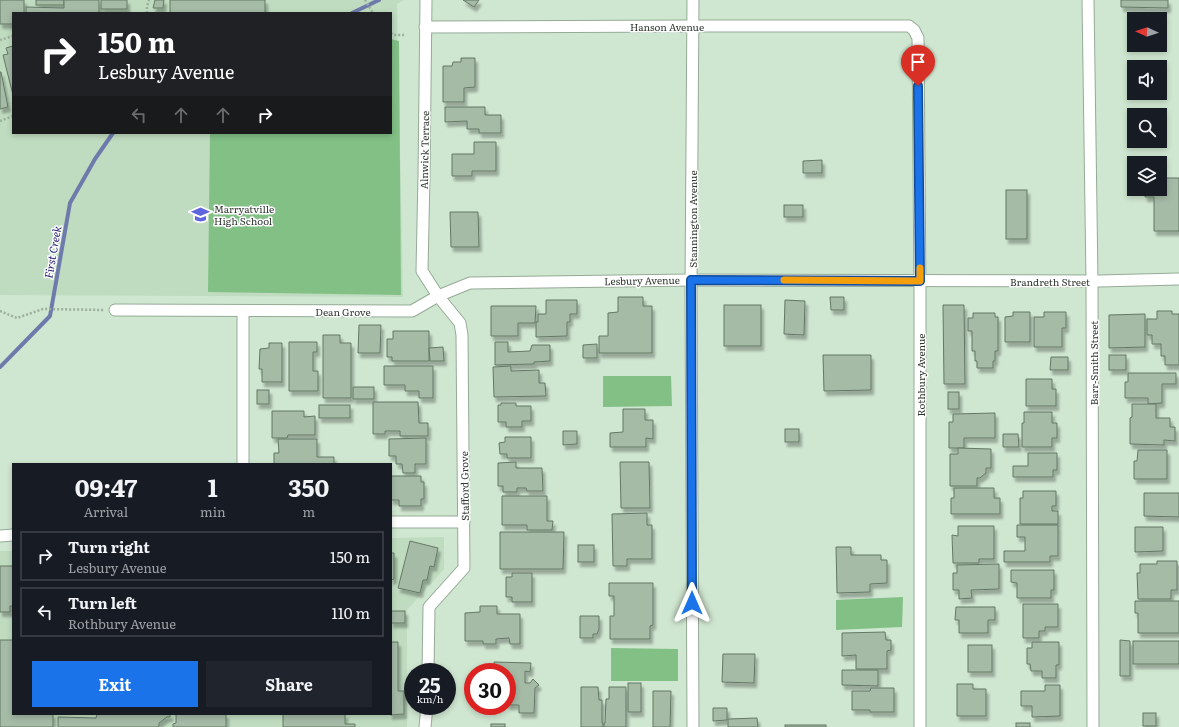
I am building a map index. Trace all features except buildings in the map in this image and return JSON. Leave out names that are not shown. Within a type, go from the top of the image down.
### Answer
[{"type":"street","name":"Alnwick Terrace","points":[[426,0],[422,271],[438,296]]},
{"type":"street","name":"Stannington Avenue","points":[[693,0],[691,280],[693,727]]},
{"type":"street","name":"Barr-Smith Street","points":[[1088,0],[1092,281],[1093,727]]},
{"type":"street","name":"Hanson Avenue","points":[[426,27],[910,26]]},
{"type":"street","name":"Rothbury Avenue","points":[[910,26],[918,38],[920,281],[920,727]]},
{"type":"street","name":"Brandreth Street","points":[[920,281],[1092,281],[1179,279]]},
{"type":"street","name":"Lesbury Avenue","points":[[438,296],[470,283],[691,280],[920,281]]},
{"type":"street","name":"Dean Grove","points":[[115,310],[412,311],[438,296]]},
{"type":"street","name":"Stafford Grove","points":[[428,663],[429,607],[464,568],[462,335],[460,323],[438,296]]},
{"type":"street","points":[[243,311],[243,463]]},
{"type":"street","points":[[392,522],[464,522]]},
{"type":"street","points":[[0,536],[12,535]]},
{"type":"street","points":[[425,727],[426,715]]},
{"type":"path","points":[[147,12],[149,0]]},
{"type":"path","points":[[365,0],[372,12]]},
{"type":"path","points":[[392,34],[404,36]]},
{"type":"path","points":[[0,40],[12,36]]},
{"type":"path","points":[[0,121],[12,116]]},
{"type":"path","points":[[0,311],[17,318],[43,309],[115,310]]},
{"type":"shaded area","name":"Marryatville High School","points":[[0,0],[404,0],[397,4],[403,297],[0,295]]},
{"type":"shaded area","points":[[444,537],[444,569],[407,610],[407,663],[404,663],[404,715],[407,715],[407,727],[0,727],[0,551],[12,551],[12,715],[392,715],[392,538]]},
{"type":"green space","points":[[392,39],[399,41],[401,295],[208,292],[210,134],[392,134]]},
{"type":"green space","points":[[603,376],[671,376],[672,406],[603,407]]},
{"type":"green space","points":[[903,597],[902,627],[836,630],[836,600]]},
{"type":"green space","points":[[611,648],[678,649],[678,681],[611,681]]},
{"type":"waterway","name":"First Creek","points":[[354,12],[379,0]]},
{"type":"waterway","name":"First Creek","points":[[0,367],[50,316],[70,203],[95,159],[112,134]]},
{"type":"slow traffic","points":[[784,280],[920,281],[920,268]]},
{"type":"place","name":"Marryatville High School","points":[[201,214]]},
{"type":"route","points":[[692,603],[691,280],[920,281],[918,86]]}]
